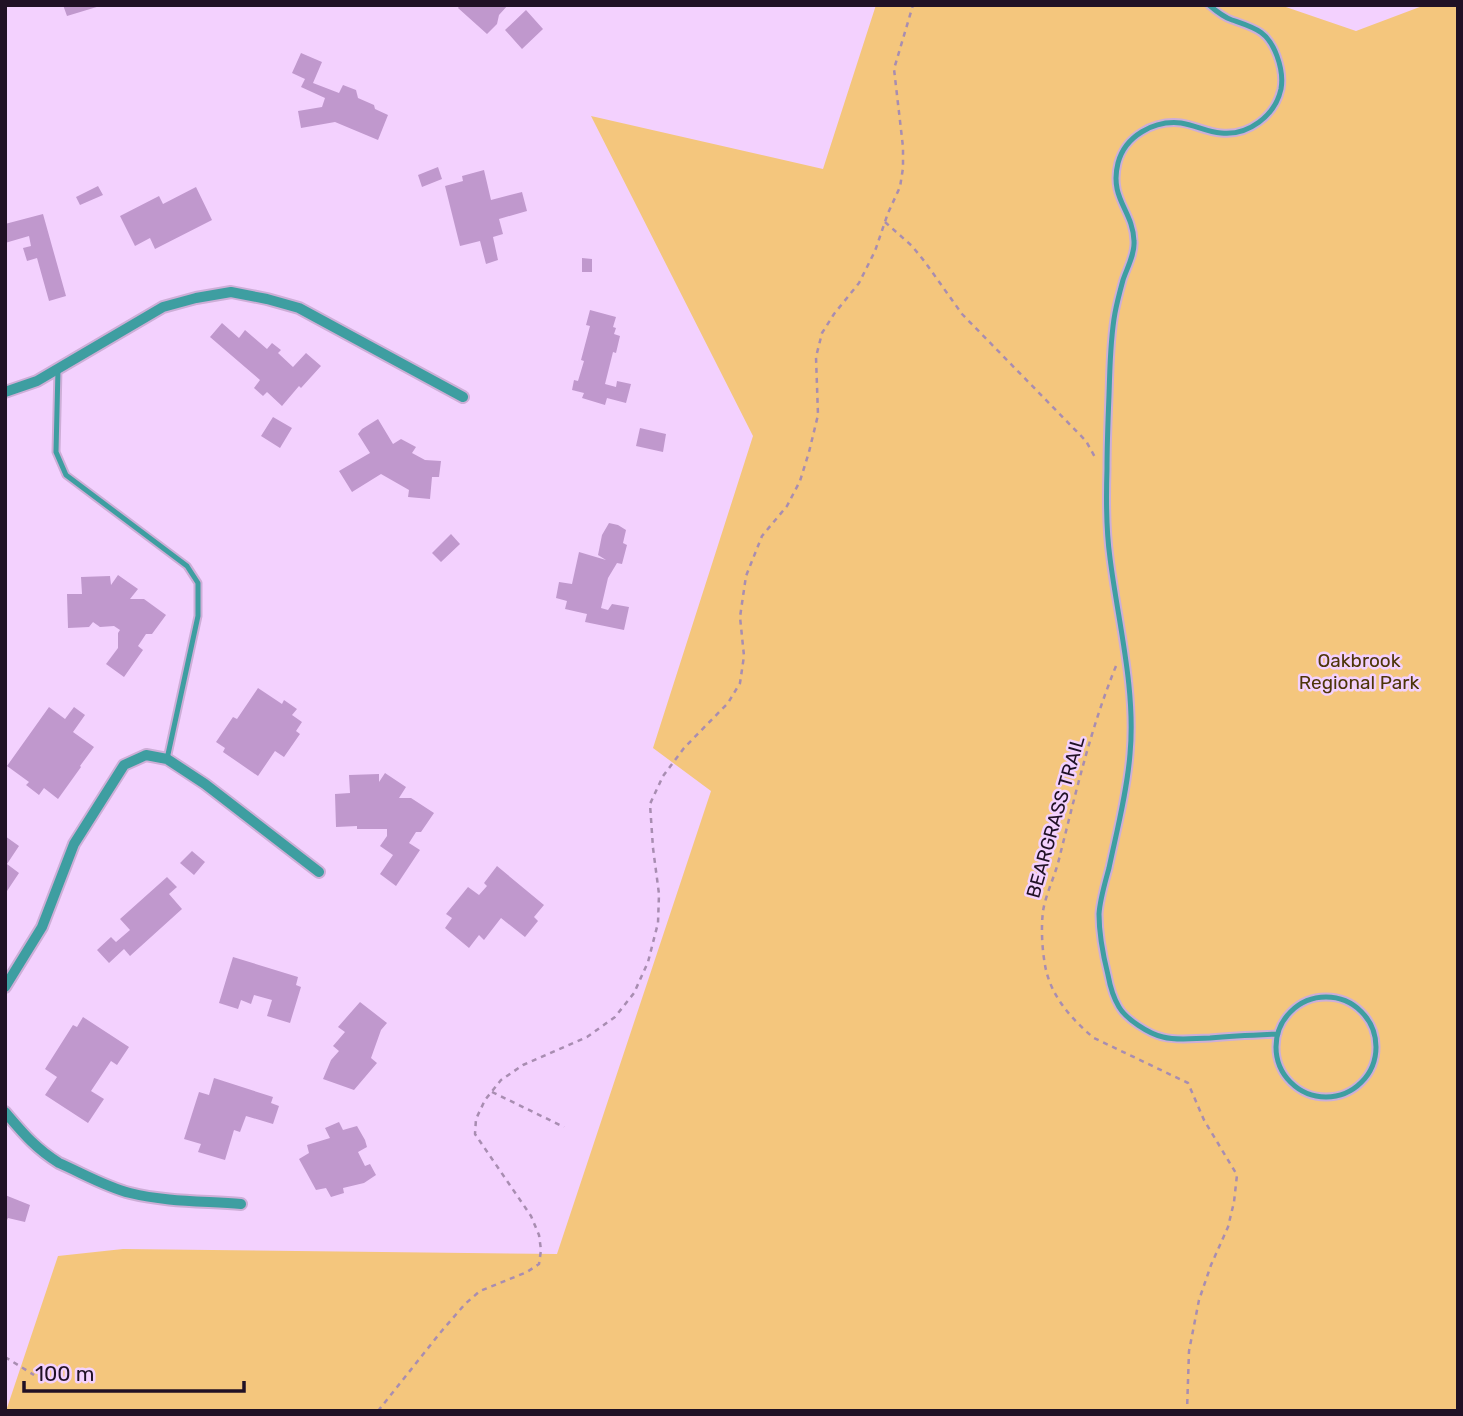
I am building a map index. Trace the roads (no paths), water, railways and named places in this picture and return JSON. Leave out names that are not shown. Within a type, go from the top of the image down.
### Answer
[{"type":"street","points":[[5,392],[37,381],[163,307],[231,292],[299,308],[463,397]]},
{"type":"street","points":[[5,987],[41,927],[74,844],[124,765],[146,755],[167,759],[205,784],[319,872]]},
{"type":"street","points":[[5,1112],[38,1150],[59,1163],[120,1190],[142,1196],[241,1204]]},
{"type":"lane","points":[[1209,5],[1229,19],[1258,30],[1269,40],[1280,62],[1281,88],[1278,101],[1269,114],[1246,130],[1231,134],[1217,133],[1181,123],[1163,123],[1132,138],[1119,158],[1115,184],[1134,242],[1115,313],[1111,344],[1107,521],[1131,705],[1130,752],[1123,803],[1100,910],[1100,936],[1112,991],[1119,1007],[1129,1019],[1147,1031],[1162,1037],[1183,1039],[1278,1034]]},
{"type":"lane","points":[[58,369],[56,452],[66,475],[187,566],[198,583],[198,616],[167,759]]},
{"type":"lane","points":[[1327,997],[1343,1000],[1358,1008],[1375,1035],[1376,1051],[1372,1067],[1363,1082],[1350,1092],[1334,1097],[1318,1097],[1302,1091],[1289,1081],[1280,1067],[1276,1050],[1278,1034],[1285,1019],[1297,1007],[1311,999],[1327,997]]},
{"type":"park label","name":"Oakbrook Regional Park","points":[[1359,671]]}]
